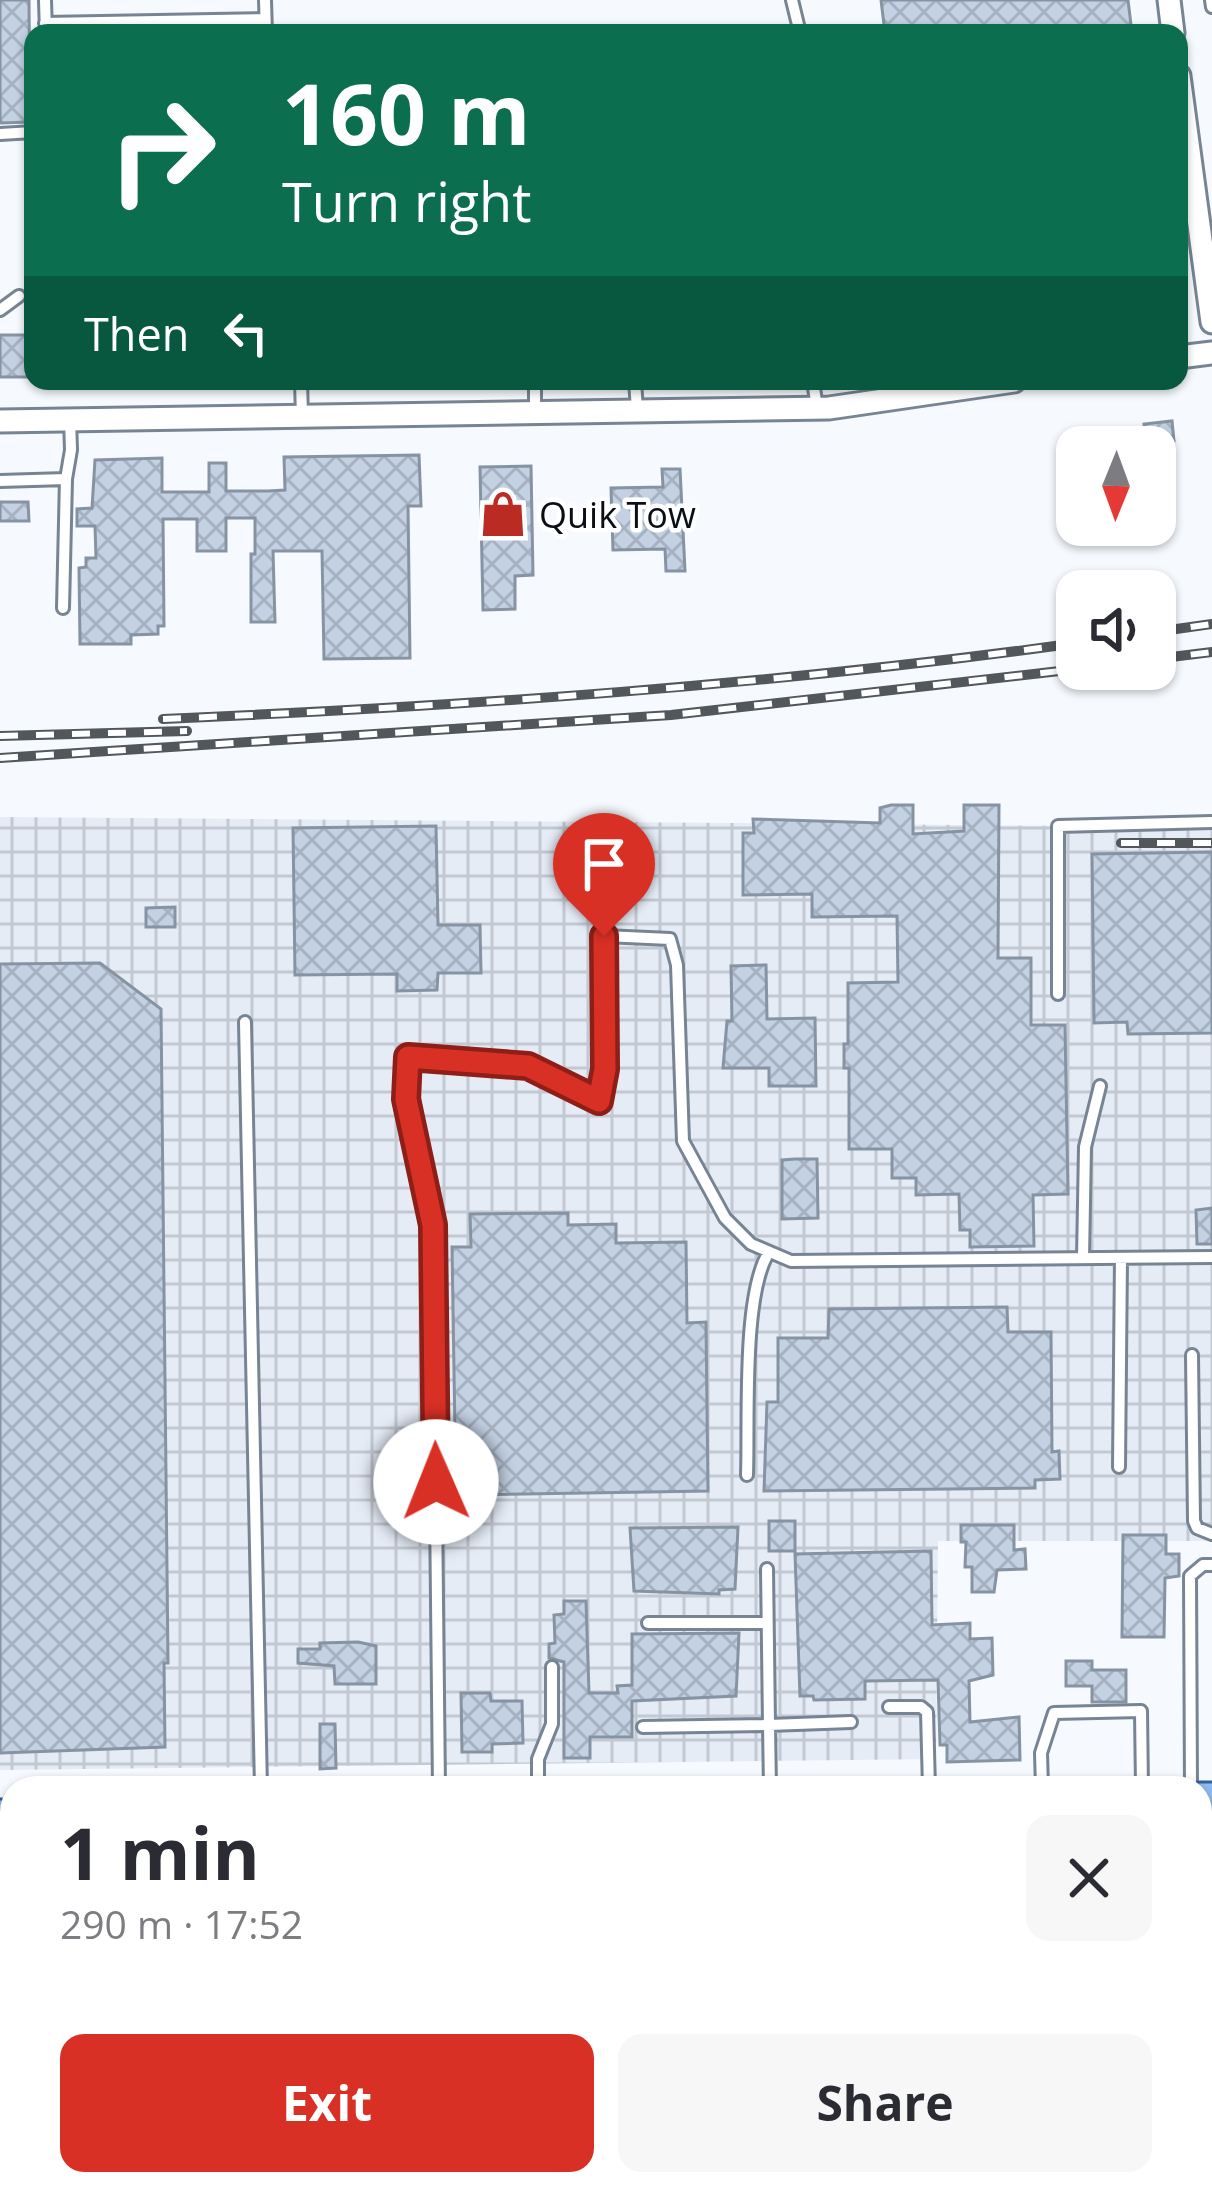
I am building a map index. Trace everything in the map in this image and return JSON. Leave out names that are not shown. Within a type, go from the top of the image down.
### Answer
[{"type":"street","points":[[1188,123],[1204,206],[1212,322]]},
{"type":"street","points":[[0,421],[817,408],[874,391]]},
{"type":"lane","points":[[0,310],[19,296]]},
{"type":"lane","points":[[301,390],[302,416]]},
{"type":"lane","points":[[535,390],[535,412]]},
{"type":"lane","points":[[636,390],[637,410]]},
{"type":"lane","points":[[814,390],[817,408]]},
{"type":"lane","points":[[63,608],[70,419]]},
{"type":"lane","points":[[0,481],[66,479]]},
{"type":"lane","points":[[1058,994],[1058,826],[1212,822]]},
{"type":"lane","points":[[439,1776],[433,1225],[406,1099],[408,1057],[528,1066],[599,1101],[605,1069],[604,936],[670,939],[677,965],[682,1142],[725,1218],[751,1244],[791,1261],[1212,1257]]},
{"type":"lane","points":[[245,1022],[261,1776]]},
{"type":"lane","points":[[1083,1258],[1085,1147],[1100,1086]]},
{"type":"lane","points":[[747,1475],[753,1311],[758,1269],[769,1252]]},
{"type":"lane","points":[[1119,1467],[1120,1258]]},
{"type":"lane","points":[[1192,1355],[1195,1521],[1204,1533],[1212,1534]]},
{"type":"lane","points":[[1191,1776],[1190,1576],[1203,1565],[1212,1565]]},
{"type":"lane","points":[[767,1569],[770,1776]]},
{"type":"lane","points":[[648,1623],[767,1622]]},
{"type":"lane","points":[[538,1776],[538,1760],[552,1724],[552,1667]]},
{"type":"lane","points":[[890,1707],[921,1707],[927,1712],[929,1776]]},
{"type":"lane","points":[[1042,1776],[1041,1754],[1054,1713],[1141,1711],[1142,1776]]},
{"type":"lane","points":[[643,1727],[851,1722]]},
{"type":"shaded area","points":[[0,817],[1212,827],[1212,1541],[938,1541],[936,1759],[0,1770]]},
{"type":"building","points":[[0,0],[29,0],[29,24],[24,24],[24,122],[0,123]]},
{"type":"building","points":[[881,0],[1128,0],[1131,24],[884,24]]},
{"type":"building","points":[[0,335],[24,335],[24,377],[0,377]]},
{"type":"building","points":[[1172,421],[1172,426],[1144,426]]},
{"type":"building","points":[[419,455],[421,506],[408,506],[410,658],[324,659],[322,551],[273,551],[275,622],[251,622],[255,518],[226,518],[226,551],[197,551],[197,519],[163,519],[164,626],[158,626],[158,634],[131,635],[131,644],[80,644],[79,568],[86,567],[86,558],[96,558],[95,526],[77,526],[77,509],[92,508],[95,460],[162,458],[162,492],[209,492],[209,463],[226,463],[226,491],[268,491],[285,490],[284,457]]},
{"type":"building","points":[[531,466],[533,575],[515,576],[515,609],[483,610],[480,467]]},
{"type":"building","points":[[662,469],[680,469],[685,571],[666,571],[665,549],[613,550],[611,488],[663,487]]},
{"type":"building","points":[[0,502],[28,502],[29,521],[0,521]]},
{"type":"building","points":[[913,805],[913,834],[964,831],[964,805],[999,805],[998,958],[1031,958],[1031,1025],[1065,1025],[1068,1194],[1033,1195],[1034,1246],[970,1247],[970,1230],[960,1230],[959,1194],[916,1195],[916,1178],[892,1178],[892,1149],[849,1149],[849,1068],[844,1068],[848,983],[898,982],[897,916],[812,917],[812,894],[743,895],[743,833],[754,833],[753,819],[880,823],[880,808]]},
{"type":"building","points":[[436,826],[438,925],[480,925],[481,973],[438,973],[437,990],[397,991],[397,974],[295,975],[293,828]]},
{"type":"building","points":[[1212,852],[1212,1033],[1128,1034],[1127,1022],[1094,1023],[1092,854]]},
{"type":"building","points":[[175,907],[175,927],[146,927],[146,908]]},
{"type":"building","points":[[100,963],[161,1009],[165,1747],[0,1753],[0,964]]},
{"type":"building","points":[[766,965],[767,1019],[815,1018],[816,1086],[769,1086],[769,1068],[723,1068],[727,1021],[732,1021],[731,966]]},
{"type":"building","points":[[817,1159],[818,1218],[782,1219],[782,1160]]},
{"type":"building","points":[[1212,1208],[1212,1244],[1197,1244],[1196,1210]]},
{"type":"building","points":[[568,1213],[568,1225],[616,1224],[616,1243],[686,1242],[687,1323],[706,1322],[708,1491],[456,1495],[452,1247],[471,1247],[470,1214]]},
{"type":"building","points":[[1007,1307],[1008,1332],[1051,1332],[1052,1452],[1059,1451],[1060,1479],[1035,1480],[1035,1488],[764,1491],[767,1402],[778,1402],[778,1338],[828,1338],[829,1309]]},
{"type":"building","points":[[769,1521],[795,1521],[795,1551],[769,1551]]},
{"type":"building","points":[[961,1525],[1014,1525],[1014,1550],[1025,1549],[1026,1569],[997,1570],[994,1592],[972,1592],[972,1567],[965,1567]]},
{"type":"building","points":[[738,1527],[735,1589],[719,1590],[719,1594],[634,1591],[630,1528]]},
{"type":"building","points":[[1123,1535],[1166,1535],[1166,1554],[1179,1554],[1179,1576],[1165,1578],[1164,1637],[1122,1637]]},
{"type":"building","points":[[931,1551],[932,1625],[970,1623],[970,1639],[992,1638],[993,1675],[969,1681],[970,1722],[1019,1717],[1020,1760],[947,1762],[947,1745],[940,1745],[938,1680],[865,1681],[865,1699],[800,1696],[795,1554]]},
{"type":"building","points":[[564,1601],[586,1601],[589,1693],[618,1693],[617,1686],[632,1685],[632,1634],[739,1633],[736,1696],[632,1701],[632,1737],[590,1737],[590,1758],[564,1758],[564,1662],[549,1658],[549,1644],[555,1643],[554,1615],[564,1614]]},
{"type":"building","points":[[358,1642],[376,1646],[376,1684],[335,1684],[334,1666],[298,1663],[298,1649]]},
{"type":"building","points":[[1066,1661],[1092,1661],[1092,1670],[1126,1670],[1126,1702],[1092,1702],[1092,1686],[1066,1686]]},
{"type":"building","points":[[461,1693],[490,1693],[491,1701],[522,1701],[523,1743],[492,1744],[492,1752],[462,1752]]},
{"type":"building","points":[[320,1724],[335,1724],[336,1768],[320,1769]]},
{"type":"railway","points":[[1176,629],[1212,624]]},
{"type":"railway","points":[[163,719],[621,692],[1056,646]]},
{"type":"railway","points":[[1176,656],[1212,652]]},
{"type":"railway","points":[[0,758],[671,715],[1056,671]]},
{"type":"railway","points":[[0,736],[187,731]]},
{"type":"railway","points":[[1121,843],[1212,843]]},
{"type":"place","name":"Quik Tow","points":[[503,514]]},
{"type":"route","points":[[436,1482],[433,1225],[406,1099],[408,1057],[528,1066],[599,1101],[605,1069],[604,936]]}]
